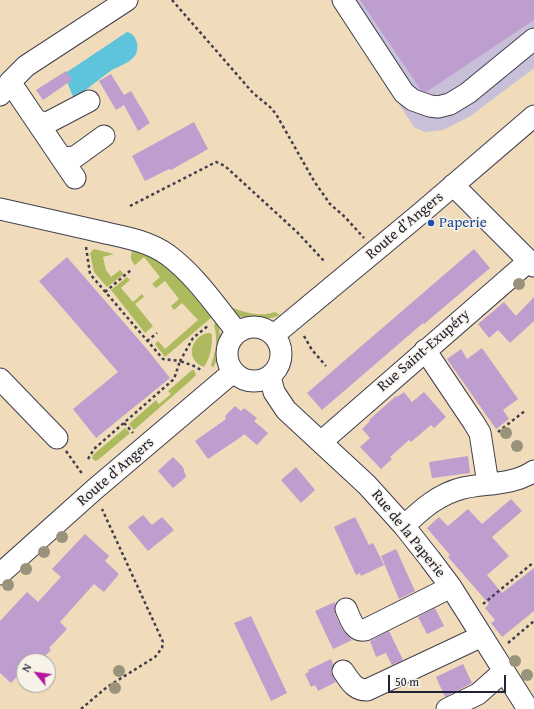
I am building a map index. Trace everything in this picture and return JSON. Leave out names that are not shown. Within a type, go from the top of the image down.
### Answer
[{"type":"street","points":[[75,178],[37,121],[5,89],[26,66],[127,0]]},
{"type":"street","points":[[343,0],[404,93],[413,100],[430,106],[438,107],[450,104],[468,93],[534,39]]},
{"type":"street","points":[[37,121],[47,123],[89,101]]},
{"type":"street","name":"Route d’Angers","points":[[274,335],[375,252],[534,116]]},
{"type":"street","points":[[62,158],[75,157],[104,136]]},
{"type":"street","points":[[453,185],[532,264]]},
{"type":"street","points":[[0,210],[132,239],[159,249],[180,265],[194,279],[212,298],[238,332]]},
{"type":"street","name":"Rue Saint-Exupéry","points":[[320,442],[425,350],[532,264]]},
{"type":"street","points":[[256,326],[264,328],[274,335],[280,346],[281,354],[278,366],[270,376],[259,381],[251,381],[239,377],[233,372],[227,361],[227,349],[230,341],[238,332],[248,327],[256,326]]},
{"type":"street","points":[[425,350],[480,433],[488,484]]},
{"type":"street","name":"Route d’Angers","points":[[0,574],[96,489],[233,372]]},
{"type":"street","name":"Rue de la Paperie","points":[[270,376],[274,392],[286,410],[367,485],[404,526],[451,587],[528,709]]},
{"type":"street","points":[[0,379],[57,438]]},
{"type":"street","points":[[404,526],[430,502],[440,497],[462,488],[522,478],[534,471]]},
{"type":"street","points":[[346,608],[355,628],[365,630],[451,587]]},
{"type":"street","points":[[343,671],[355,687],[367,690],[482,636]]},
{"type":"street","points":[[447,709],[478,694],[504,671]]},
{"type":"path","points":[[172,0],[254,93],[276,114],[314,181],[330,204],[359,232],[375,252]]},
{"type":"path","points":[[130,206],[216,162],[225,166],[297,232],[324,261]]},
{"type":"path","points":[[86,243],[90,274],[163,359],[180,361],[194,366],[202,371]]},
{"type":"path","points":[[105,292],[131,270]]},
{"type":"path","points":[[88,459],[94,449],[174,379],[180,361],[193,338],[212,323]]},
{"type":"path","points":[[147,341],[157,333]]},
{"type":"path","points":[[304,336],[312,350],[326,366]]},
{"type":"path","points":[[482,443],[526,410]]},
{"type":"path","points":[[124,423],[132,433]]},
{"type":"path","points":[[57,438],[83,475],[96,489]]},
{"type":"path","points":[[81,709],[93,697],[155,656],[162,648],[163,642],[102,509]]},
{"type":"path","points":[[469,615],[534,562]]},
{"type":"path","points":[[503,647],[534,621]]},
{"type":"shaded area","points":[[331,0],[534,0],[534,68],[469,117],[443,130],[425,132],[414,127]]},
{"type":"green space","points":[[94,249],[114,254],[103,257],[106,270],[111,277],[120,270],[124,274],[107,287],[94,272],[90,253]]},
{"type":"green space","points":[[133,249],[157,260],[177,276],[212,317],[165,357],[155,344],[158,341],[165,349],[198,320],[182,303],[174,310],[171,306],[179,299],[165,281],[156,288],[152,284],[160,277],[144,257],[135,265],[131,258]]},
{"type":"green space","points":[[127,277],[130,280],[121,288],[133,302],[142,294],[144,297],[135,304],[153,326],[145,333],[111,290]]},
{"type":"green space","points":[[233,308],[254,314],[275,312],[280,315],[268,319],[248,319],[229,311]]},
{"type":"green space","points":[[216,322],[221,339],[220,351],[213,368],[211,365],[216,345],[214,325]]},
{"type":"green space","points":[[207,333],[212,335],[212,344],[210,355],[204,367],[198,364],[194,359],[192,349],[197,339]]},
{"type":"green space","points":[[192,370],[194,370],[196,375],[134,430],[129,424],[156,400],[159,404],[171,394],[168,391]]},
{"type":"green space","points":[[125,428],[130,433],[98,460],[95,461],[92,458],[94,454]]},
{"type":"water","points":[[127,32],[133,36],[137,42],[137,50],[134,57],[127,63],[112,70],[74,99],[64,74]]},
{"type":"building","points":[[360,0],[534,0],[534,20],[426,92],[421,90]]},
{"type":"building","points":[[66,71],[72,80],[43,100],[36,90]]},
{"type":"building","points":[[111,74],[124,95],[131,91],[150,123],[138,131],[124,105],[116,110],[99,81]]},
{"type":"building","points":[[194,122],[208,149],[171,170],[169,169],[145,181],[132,156]]},
{"type":"building","points":[[474,249],[490,268],[424,324],[423,323],[322,410],[307,393]]},
{"type":"building","points":[[67,257],[170,378],[96,438],[73,409],[118,372],[39,281]]},
{"type":"building","points":[[534,297],[534,321],[510,343],[498,330],[489,338],[478,324],[504,302],[516,316]]},
{"type":"building","points":[[482,348],[518,399],[503,410],[509,419],[496,429],[447,359],[461,349],[467,359]]},
{"type":"building","points":[[404,392],[412,402],[424,392],[446,417],[434,428],[431,425],[411,442],[409,440],[390,457],[392,459],[381,469],[360,447],[370,438],[362,429],[370,421],[369,420],[396,396],[397,397]]},
{"type":"building","points":[[235,406],[241,411],[244,408],[257,418],[254,421],[268,433],[257,445],[244,434],[208,459],[195,441],[226,419],[225,416]]},
{"type":"building","points":[[468,456],[470,473],[432,478],[429,462]]},
{"type":"building","points":[[173,457],[183,467],[186,477],[173,488],[158,471]]},
{"type":"building","points":[[296,467],[315,490],[301,503],[281,480]]},
{"type":"building","points":[[511,499],[522,511],[492,537],[509,556],[487,575],[502,593],[534,568],[534,611],[502,637],[491,623],[495,620],[485,608],[489,604],[448,557],[450,555],[427,528],[439,517],[448,526],[468,509],[482,524]]},
{"type":"building","points":[[143,515],[152,525],[162,517],[174,530],[148,551],[128,527]]},
{"type":"building","points":[[355,517],[369,545],[373,543],[384,565],[361,576],[360,573],[356,575],[334,527]]},
{"type":"building","points":[[85,534],[109,556],[105,561],[119,574],[104,592],[94,584],[60,622],[67,629],[49,648],[51,650],[48,653],[16,653],[16,678],[11,683],[0,673],[0,621],[27,592],[38,602],[61,577],[52,569]]},
{"type":"building","points":[[396,549],[415,591],[399,599],[381,556]]},
{"type":"building","points":[[335,602],[335,614],[345,633],[352,640],[333,649],[315,611]]},
{"type":"building","points":[[435,608],[444,626],[427,634],[418,617]]},
{"type":"building","points":[[251,616],[287,693],[271,701],[234,623]]},
{"type":"building","points":[[389,631],[403,660],[392,665],[386,653],[376,657],[370,641]]},
{"type":"building","points":[[331,659],[333,664],[331,672],[336,682],[318,691],[315,685],[311,687],[305,674],[309,672],[308,670]]},
{"type":"building","points":[[463,664],[472,683],[445,697],[436,677]]},
{"type":"place","name":"Paperie","points":[[431,223]]}]
